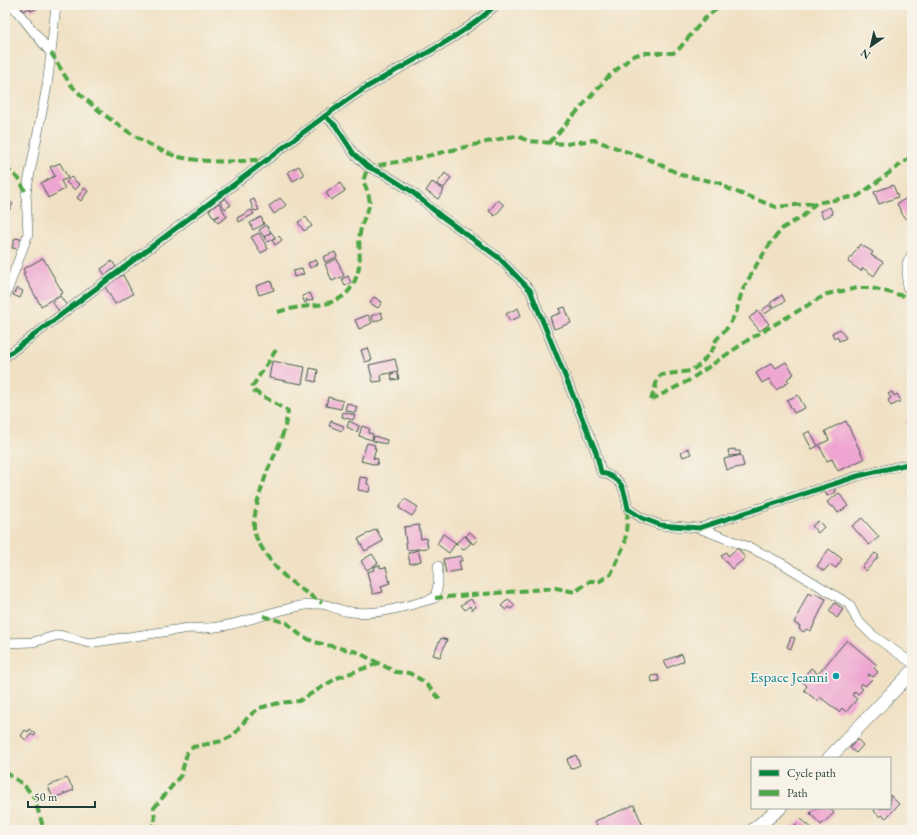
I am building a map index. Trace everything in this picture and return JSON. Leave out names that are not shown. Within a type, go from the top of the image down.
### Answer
[{"type":"main road","points":[[831,757],[912,672]]},
{"type":"main road","points":[[752,830],[779,809]]},
{"type":"street","points":[[12,5],[51,52]]},
{"type":"street","points":[[5,297],[28,234],[26,193],[47,86],[56,5]]},
{"type":"street","points":[[5,357],[325,116],[373,83],[432,51],[484,16],[496,5]]},
{"type":"street","points":[[325,116],[335,125],[354,154],[368,167],[386,175],[411,191],[441,216],[499,258],[530,290],[596,452],[601,472],[612,476],[623,485],[628,510],[642,518],[660,525],[699,528],[783,564],[849,604],[857,620],[870,634],[912,664]]},
{"type":"street","points":[[912,254],[908,263],[907,287],[912,289]]},
{"type":"street","points":[[699,528],[851,479],[912,463]]},
{"type":"street","points":[[5,643],[33,642],[59,635],[88,643],[189,628],[218,628],[304,605],[322,603],[345,611],[356,612],[398,609],[435,598],[438,584],[438,566]]},
{"type":"building","points":[[21,5],[36,5],[38,8],[31,11],[30,8],[23,11]]},
{"type":"building","points":[[60,163],[68,178],[61,181],[65,189],[48,198],[41,183],[55,176],[50,167]]},
{"type":"building","points":[[299,166],[304,175],[293,181],[288,172]]},
{"type":"building","points":[[445,173],[451,178],[444,188],[437,184]]},
{"type":"building","points":[[71,177],[80,185],[75,190],[66,182]]},
{"type":"building","points":[[432,182],[444,190],[438,199],[426,191]]},
{"type":"building","points":[[340,183],[345,191],[331,200],[326,193]]},
{"type":"building","points":[[893,185],[898,197],[879,204],[874,192]]},
{"type":"building","points":[[84,188],[88,191],[81,201],[77,198]]},
{"type":"building","points":[[908,197],[912,203],[912,215],[905,219],[897,204]]},
{"type":"building","points":[[225,198],[231,205],[225,209],[220,202]]},
{"type":"building","points":[[280,198],[286,205],[274,214],[269,206]]},
{"type":"building","points":[[5,199],[13,204],[8,212],[5,211]]},
{"type":"building","points":[[254,199],[259,210],[254,211],[250,201]]},
{"type":"building","points":[[498,200],[504,205],[495,216],[489,211]]},
{"type":"building","points":[[219,203],[227,217],[218,223],[215,219],[220,215],[214,218],[209,210]]},
{"type":"building","points":[[830,207],[833,214],[823,218],[820,211]]},
{"type":"building","points":[[251,210],[254,214],[239,222],[237,218]]},
{"type":"building","points":[[261,217],[264,224],[253,230],[250,223]]},
{"type":"building","points":[[306,217],[312,226],[304,231],[298,222]]},
{"type":"building","points":[[266,225],[271,232],[264,237],[259,230]]},
{"type":"building","points":[[271,232],[275,237],[268,242],[264,238]]},
{"type":"building","points":[[259,233],[268,249],[261,253],[251,237]]},
{"type":"building","points":[[279,236],[282,240],[275,245],[272,240]]},
{"type":"building","points":[[15,238],[21,239],[19,249],[12,248]]},
{"type":"building","points":[[860,244],[873,252],[871,255],[883,262],[874,276],[863,268],[861,271],[848,262]]},
{"type":"building","points":[[335,252],[337,257],[325,262],[323,257]]},
{"type":"building","points":[[43,258],[63,293],[41,306],[23,274],[25,273],[23,269]]},
{"type":"building","points":[[337,259],[344,276],[332,281],[325,264]]},
{"type":"building","points":[[316,260],[318,264],[310,268],[308,263]]},
{"type":"building","points":[[112,261],[116,267],[105,275],[101,269]]},
{"type":"building","points":[[302,269],[304,274],[294,277],[293,271]]},
{"type":"building","points":[[123,275],[133,294],[115,304],[104,285]]},
{"type":"building","points":[[348,276],[351,283],[345,286],[342,279]]},
{"type":"building","points":[[271,281],[274,290],[259,295],[256,286]]},
{"type":"building","points":[[17,288],[23,291],[20,298],[13,295]]},
{"type":"building","points":[[310,293],[313,300],[309,301],[306,299],[307,302],[305,303],[302,296]]},
{"type":"building","points":[[782,295],[785,301],[773,308],[770,303]]},
{"type":"building","points":[[60,296],[67,306],[59,311],[52,302]]},
{"type":"building","points":[[374,297],[382,302],[378,308],[370,303]]},
{"type":"building","points":[[769,305],[772,309],[765,314],[762,310]]},
{"type":"building","points":[[565,307],[571,323],[554,329],[550,317],[561,313],[559,309]]},
{"type":"building","points":[[518,308],[521,316],[510,321],[506,314]]},
{"type":"building","points":[[758,311],[769,324],[760,331],[749,318]]},
{"type":"building","points":[[381,312],[383,318],[374,322],[371,316]]},
{"type":"building","points":[[368,315],[372,323],[359,329],[355,320]]},
{"type":"building","points":[[840,329],[846,338],[839,341],[837,336],[834,338],[832,333]]},
{"type":"building","points":[[368,348],[372,360],[365,362],[361,350]]},
{"type":"building","points":[[395,359],[398,371],[381,375],[382,381],[373,382],[369,365]]},
{"type":"building","points":[[272,361],[305,367],[302,384],[269,378]]},
{"type":"building","points":[[786,362],[794,374],[787,379],[789,382],[776,390],[769,379],[762,383],[756,373],[772,363],[776,368]]},
{"type":"building","points":[[310,368],[318,370],[316,382],[308,380]]},
{"type":"building","points":[[397,372],[399,379],[392,380],[391,374]]},
{"type":"building","points":[[892,392],[894,396],[897,394],[901,401],[891,406],[888,400],[891,398],[888,394]]},
{"type":"building","points":[[798,395],[805,408],[794,413],[787,400]]},
{"type":"building","points":[[328,397],[343,401],[341,409],[326,406]]},
{"type":"building","points":[[347,403],[357,407],[355,413],[345,410]]},
{"type":"building","points":[[343,412],[355,415],[353,420],[342,417]]},
{"type":"building","points":[[912,419],[912,441],[906,421]]},
{"type":"building","points":[[331,421],[344,426],[342,431],[329,426]]},
{"type":"building","points":[[349,421],[359,426],[357,432],[347,427]]},
{"type":"building","points":[[846,421],[864,459],[838,471],[832,459],[827,461],[819,445],[829,440],[825,431]]},
{"type":"building","points":[[362,426],[370,429],[368,433],[373,434],[372,440],[359,436]]},
{"type":"building","points":[[810,431],[818,446],[812,449],[804,434]]},
{"type":"building","points":[[374,436],[387,440],[386,444],[373,441]]},
{"type":"building","points":[[367,443],[375,445],[374,448],[376,448],[373,458],[378,459],[377,465],[361,461]]},
{"type":"building","points":[[688,448],[691,454],[683,457],[681,452]]},
{"type":"building","points":[[735,449],[735,451],[740,451],[740,455],[729,456],[728,450]]},
{"type":"building","points":[[741,455],[744,466],[727,470],[724,459]]},
{"type":"building","points":[[360,477],[368,478],[367,484],[370,485],[369,492],[358,490]]},
{"type":"building","points":[[833,487],[836,492],[827,496],[825,491]]},
{"type":"building","points":[[839,493],[848,506],[838,513],[833,506],[831,507],[827,502]]},
{"type":"building","points":[[405,499],[418,507],[412,516],[399,508]]},
{"type":"building","points":[[862,518],[879,537],[869,545],[852,526]]},
{"type":"building","points":[[818,521],[824,527],[818,533],[812,526]]},
{"type":"building","points":[[419,525],[421,539],[426,538],[428,548],[407,550],[404,527]]},
{"type":"building","points":[[376,529],[383,541],[365,551],[358,539]]},
{"type":"building","points":[[470,532],[478,540],[473,544],[466,536]]},
{"type":"building","points":[[443,534],[456,543],[449,553],[437,544]]},
{"type":"building","points":[[465,536],[471,543],[463,550],[456,543]]},
{"type":"building","points":[[738,548],[745,558],[732,569],[721,556],[726,552],[728,556]]},
{"type":"building","points":[[829,549],[842,559],[836,568],[830,564],[824,571],[817,566]]},
{"type":"building","points":[[418,550],[421,561],[410,564],[408,553]]},
{"type":"building","points":[[875,553],[879,556],[866,571],[862,567]]},
{"type":"building","points":[[372,554],[378,563],[367,570],[361,561]]},
{"type":"building","points":[[461,556],[462,561],[459,561],[461,570],[446,573],[443,559]]},
{"type":"building","points":[[380,565],[380,568],[386,567],[390,583],[381,586],[383,592],[373,594],[367,572],[374,570],[373,567]]},
{"type":"building","points":[[808,593],[812,595],[814,593],[826,599],[811,631],[806,629],[804,632],[799,629],[800,626],[794,623]]},
{"type":"building","points":[[471,599],[476,607],[472,610],[470,606],[465,610],[461,605]]},
{"type":"building","points":[[508,599],[515,605],[511,609],[508,607],[506,610],[501,606]]},
{"type":"building","points":[[835,603],[843,609],[837,618],[829,611]]},
{"type":"building","points":[[791,637],[795,638],[791,649],[787,647]]},
{"type":"building","points":[[441,638],[447,640],[440,657],[433,655]]},
{"type":"building","name":"Espace Jeanni","points":[[847,640],[877,665],[874,668],[878,672],[873,677],[869,674],[868,675],[872,679],[865,686],[862,683],[859,686],[863,689],[858,694],[855,691],[852,695],[857,699],[846,712],[842,708],[839,712],[820,697],[817,701],[804,690],[807,686],[801,680],[811,668],[818,674]]},
{"type":"building","points":[[682,654],[684,661],[667,668],[664,661]]},
{"type":"building","points":[[658,675],[659,681],[652,682],[651,676]]},
{"type":"building","points":[[30,729],[36,734],[34,736],[31,734],[26,740],[21,736],[25,730],[28,732]]},
{"type":"building","points":[[857,739],[863,745],[856,753],[850,748]]},
{"type":"building","points":[[576,755],[580,765],[570,769],[567,759]]},
{"type":"building","points":[[67,778],[74,790],[53,798],[48,786]]},
{"type":"building","points":[[891,796],[899,804],[886,818],[882,815],[880,817],[874,811],[875,809],[891,809]]},
{"type":"building","points":[[634,805],[643,826],[633,830],[599,830],[595,821]]},
{"type":"building","points":[[815,809],[831,809],[834,813],[821,825],[810,813]]},
{"type":"building","points":[[801,819],[814,830],[797,830],[793,827]]},
{"type":"marked path","points":[[549,143],[609,76],[633,56],[643,53],[673,53],[678,50],[706,17],[722,5]]},
{"type":"marked path","points":[[51,53],[72,86],[94,107],[124,129],[156,148],[184,158],[204,161],[266,159]]},
{"type":"marked path","points":[[278,312],[328,303],[347,293],[354,282],[360,263],[360,233],[370,203],[363,181],[368,167],[414,159],[508,137],[518,136],[528,141],[566,144],[594,140],[653,161],[681,175],[720,183],[729,189],[776,207],[816,203]]},
{"type":"marked path","points":[[651,400],[658,378],[661,375],[690,371],[700,365],[714,347],[716,340],[728,327],[736,313],[742,291],[757,264],[772,241],[783,228],[803,216],[816,203],[858,196],[912,156]]},
{"type":"marked path","points":[[5,167],[19,179],[26,193]]},
{"type":"marked path","points":[[651,400],[688,381],[748,340],[827,294],[858,288],[871,288],[912,298]]},
{"type":"marked path","points":[[276,350],[252,387],[254,391],[288,411],[282,436],[260,492],[256,508],[254,531],[262,548],[275,566],[296,586],[322,603]]},
{"type":"marked path","points":[[435,598],[556,588],[575,592],[590,581],[600,581],[611,574],[625,543],[628,509]]},
{"type":"marked path","points":[[263,616],[287,623],[299,634],[314,642],[357,652],[396,672],[409,673],[423,681],[441,700]]},
{"type":"marked path","points":[[148,830],[155,823],[154,808],[181,775],[187,753],[193,747],[222,741],[234,735],[248,717],[259,708],[279,703],[299,701],[337,678],[379,663]]},
{"type":"marked path","points":[[5,772],[23,784],[34,797],[44,830]]},
{"type":"cycle path","points":[[5,357],[355,94],[468,28],[496,5]]},
{"type":"cycle path","points":[[325,116],[335,125],[354,154],[368,167],[386,175],[411,191],[441,216],[499,258],[530,290],[596,452],[601,472],[609,475],[619,482],[624,490],[628,509],[642,518],[660,525],[699,528],[858,476],[912,463]]},
{"type":"place","name":"Espace Jeanni","points":[[836,676]]}]
